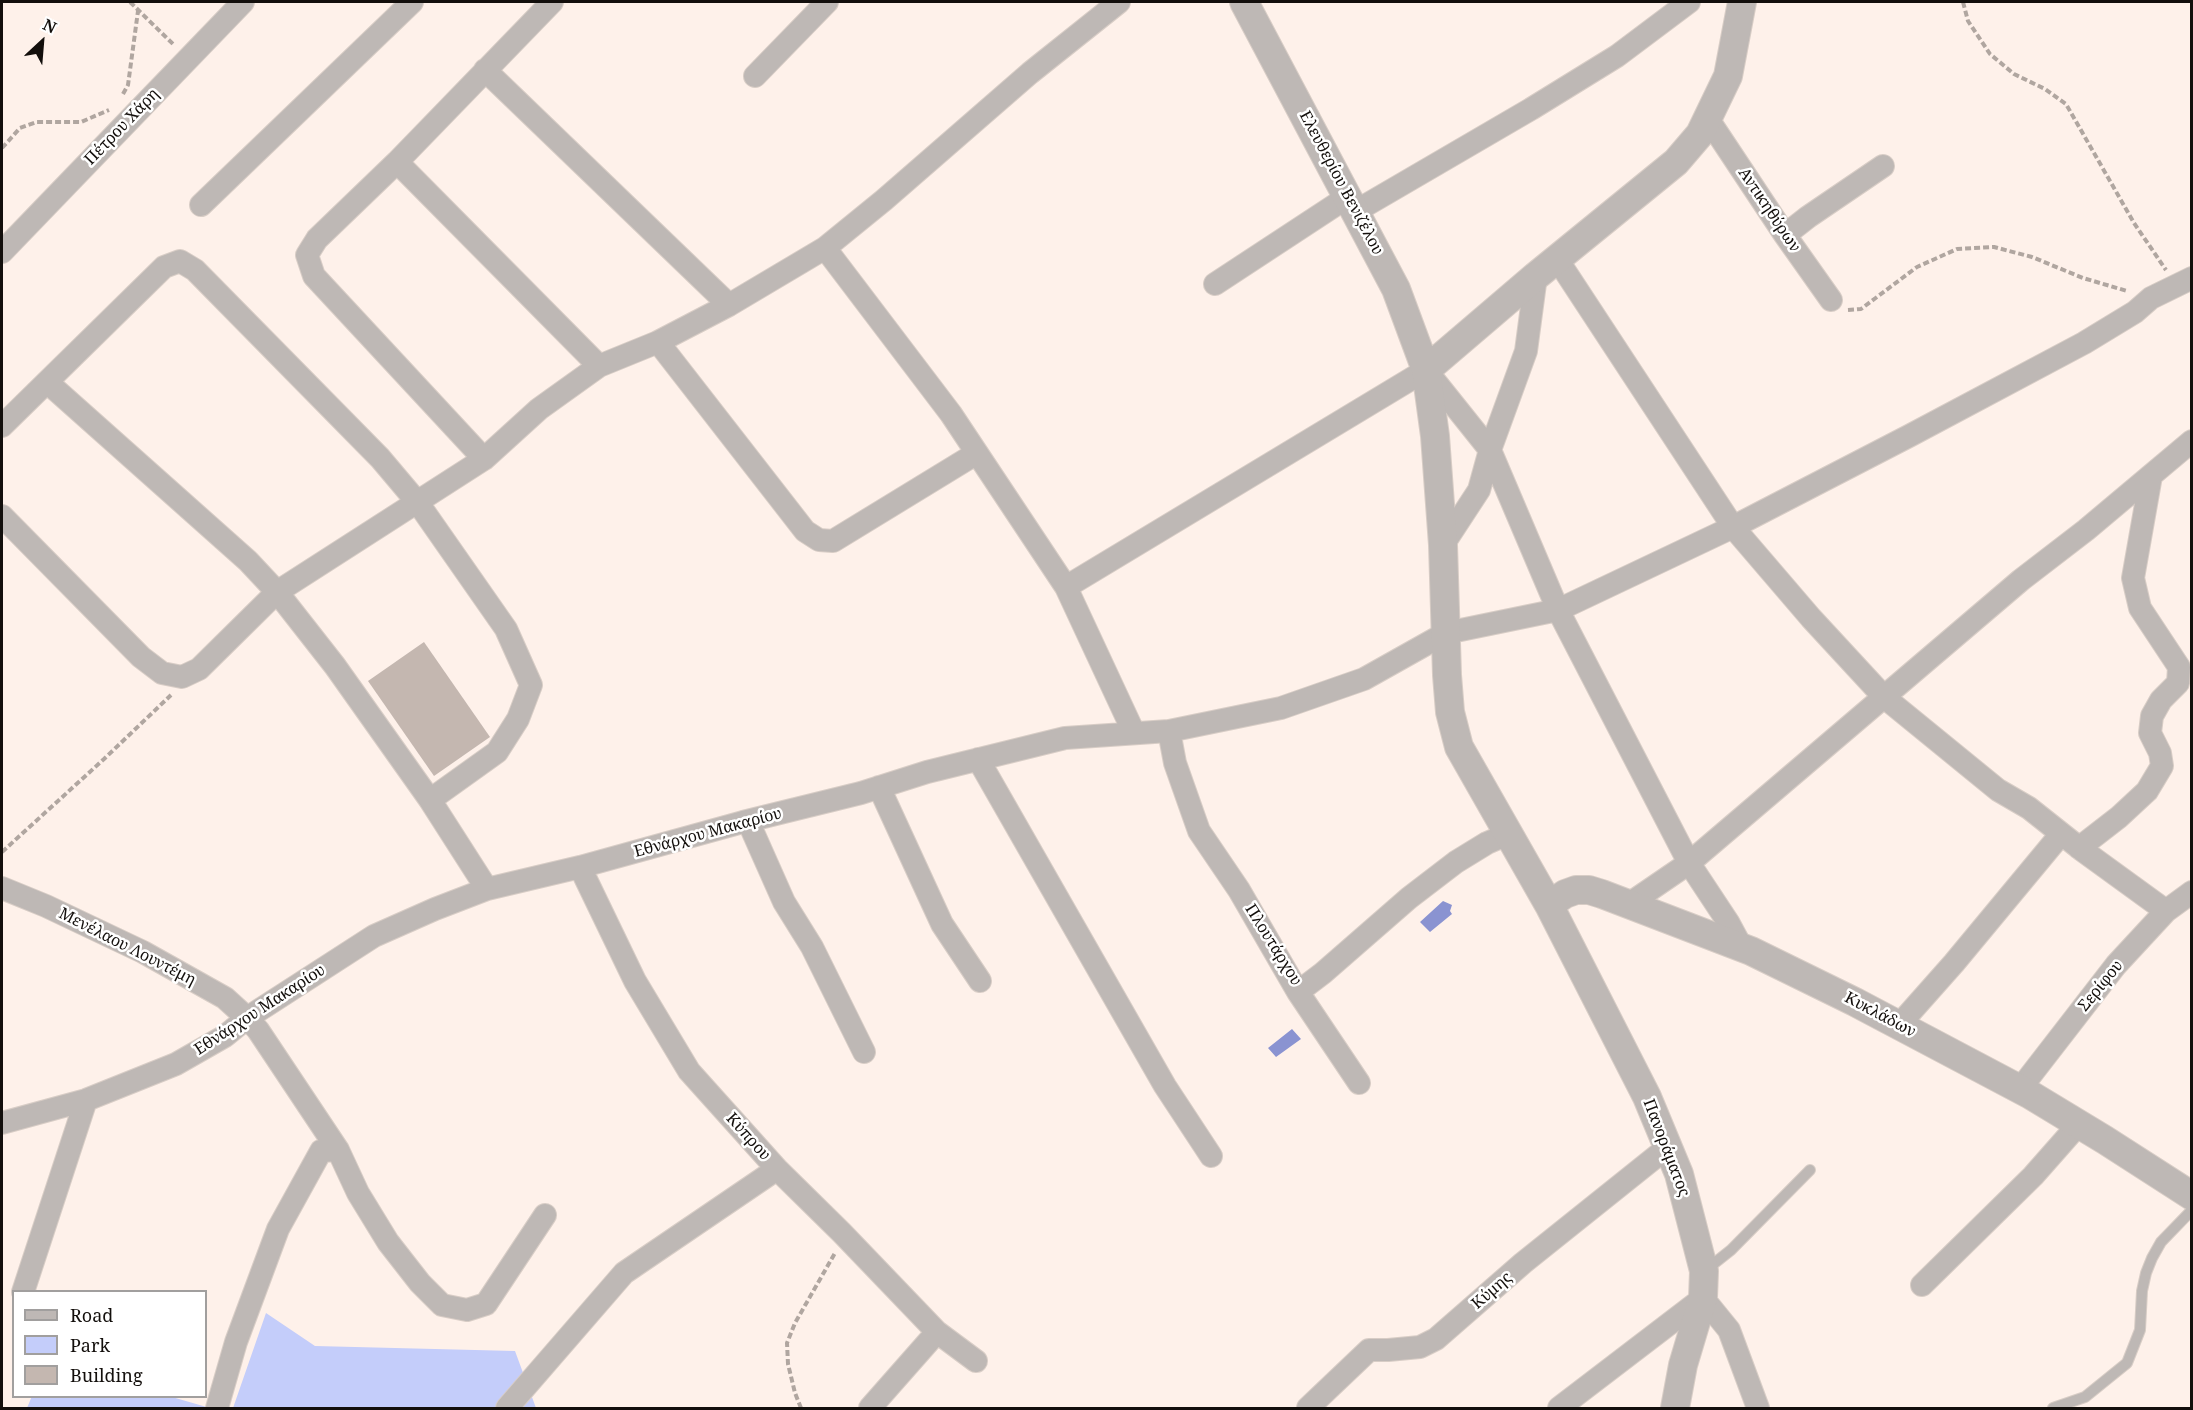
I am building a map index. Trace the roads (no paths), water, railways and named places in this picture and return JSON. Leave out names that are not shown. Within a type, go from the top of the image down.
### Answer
[{"type":"street","name":"Πέτρου Χάρη","points":[[2,252],[243,2]]},
{"type":"street","points":[[201,205],[412,2]]},
{"type":"street","points":[[484,459],[314,276],[307,255],[317,239],[397,162],[552,2]]},
{"type":"street","points":[[755,76],[827,2]]},
{"type":"street","points":[[2,516],[141,657],[162,673],[182,677],[199,669],[277,592],[484,459],[539,409],[599,366],[658,342],[729,305],[825,248],[1030,73],[1119,2]]},
{"type":"street","name":"Ελευθερίου Βενιζέλου","points":[[1244,2],[1396,289],[1426,370],[1436,436],[1446,633]]},
{"type":"street","points":[[1215,284],[1352,204],[1531,109],[1617,56],[1689,2]]},
{"type":"street","points":[[1066,587],[1426,370],[1676,162],[1700,134],[1728,76],[1742,2]]},
{"type":"street","points":[[485,70],[729,305]]},
{"type":"street","name":"Αντικηθύρων","points":[[1708,119],[1831,300]]},
{"type":"street","points":[[397,162],[599,366]]},
{"type":"street","points":[[1785,235],[1883,166]]},
{"type":"street","points":[[825,248],[951,414],[1066,587],[1134,733]]},
{"type":"street","points":[[2,426],[164,267],[180,261],[195,270],[380,458],[418,503],[506,629],[531,685],[518,719],[497,752],[430,800]]},
{"type":"street","points":[[1443,545],[1479,490],[1490,450],[1526,351],[1546,268]]},
{"type":"street","points":[[1546,268],[1733,527],[1811,618],[1884,697],[1998,790],[2030,808],[2079,848],[2166,911]]},
{"type":"street","name":"Εθνάρχου Μακαρίου","points":[[2,1123],[86,1100],[176,1064],[225,1035],[247,1018],[374,936],[435,909],[487,890],[879,787],[927,772],[1065,738],[1169,731],[1281,708],[1364,680],[1446,633],[1558,610],[1733,527],[2084,344],[2135,312],[2151,298],[2184,282]]},
{"type":"street","points":[[658,342],[805,531],[819,540],[833,541],[976,453]]},
{"type":"street","points":[[1426,370],[1490,450],[1558,610],[1689,863],[1728,922],[1742,948]]},
{"type":"street","points":[[47,382],[248,561],[277,592],[335,666],[430,800],[487,890]]},
{"type":"street","points":[[1629,904],[1689,863],[2021,579],[2086,530],[2192,441]]},
{"type":"street","points":[[2079,848],[2119,817],[2147,791],[2162,766],[2160,753],[2150,733],[2152,716],[2161,700],[2178,682],[2179,667],[2140,608],[2133,578],[2151,476]]},
{"type":"street","name":"Πανοράματος","points":[[1446,633],[1450,712],[1459,747],[1550,905],[1647,1097],[1679,1174],[1703,1285]]},
{"type":"street","name":"Πλουτάρχου","points":[[1169,731],[1175,763],[1199,831],[1239,890],[1298,992],[1409,898],[1456,862],[1487,843],[1508,834]]},
{"type":"street","points":[[978,759],[1165,1086],[1211,1156]]},
{"type":"street","points":[[879,787],[942,924],[980,981]]},
{"type":"street","points":[[748,821],[784,902],[812,947],[864,1052]]},
{"type":"street","points":[[1899,1025],[1954,963],[2061,834]]},
{"type":"street","name":"Κύπρου","points":[[580,867],[635,981],[689,1071],[777,1169],[937,1332],[976,1361]]},
{"type":"street","name":"Μενέλαου Λουντέμη","points":[[2,888],[143,952],[225,998],[247,1018],[258,1030],[338,1150],[358,1193],[388,1242],[420,1283],[442,1305],[467,1310],[486,1304],[545,1215]]},
{"type":"street","name":"Κυκλάδων","points":[[1550,905],[1564,894],[1576,890],[1602,894],[1742,948],[1899,1025],[2020,1089],[2192,1196]]},
{"type":"street","name":"Σερίφου","points":[[2020,1089],[2116,965],[2166,911],[2192,892]]},
{"type":"street","points":[[1298,992],[1359,1083]]},
{"type":"street","points":[[24,1290],[86,1100]]},
{"type":"street","points":[[1922,1285],[2033,1176],[2078,1125]]},
{"type":"street","name":"Κύμης","points":[[1308,1408],[1369,1350],[1420,1347],[1436,1339],[1523,1263],[1668,1147]]},
{"type":"street","points":[[217,1408],[236,1342],[278,1229],[321,1150],[338,1150]]},
{"type":"street","points":[[507,1408],[624,1273],[777,1169]]},
{"type":"street","points":[[1558,1408],[1703,1285]]},
{"type":"street","points":[[1676,1408],[1683,1365],[1703,1285]]},
{"type":"street","points":[[1703,1285],[1729,1330],[1758,1408]]},
{"type":"street","points":[[870,1408],[937,1332]]},
{"type":"lane","points":[[1703,1285],[1731,1250],[1810,1170]]},
{"type":"lane","points":[[2053,1408],[2085,1397],[2127,1363],[2140,1329],[2142,1291],[2152,1258],[2161,1242],[2192,1210]]}]
